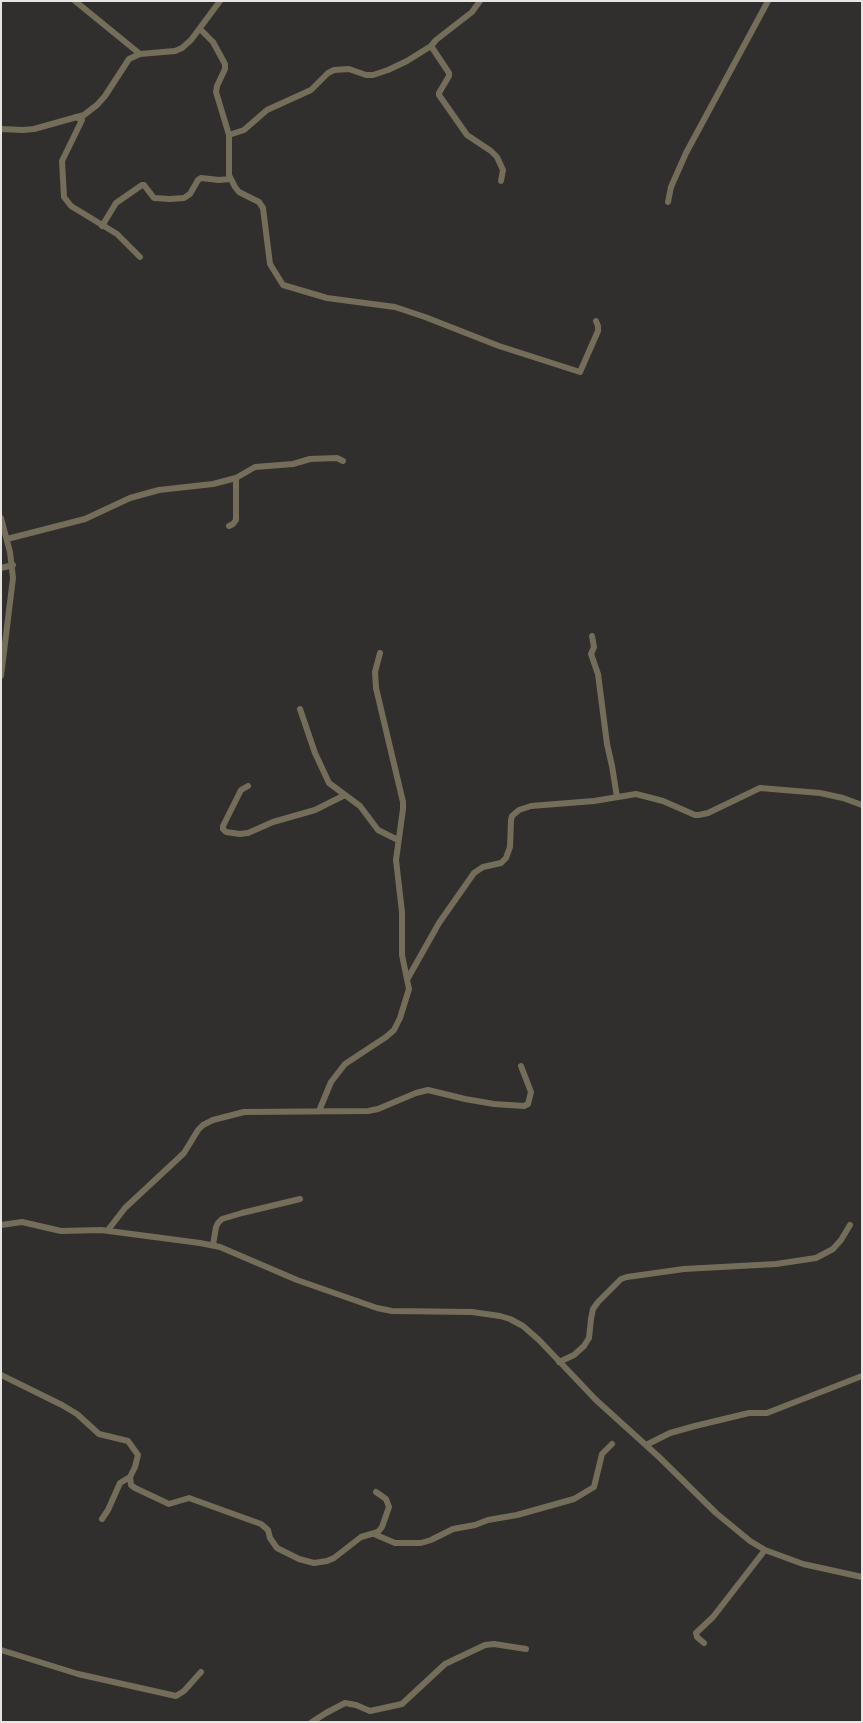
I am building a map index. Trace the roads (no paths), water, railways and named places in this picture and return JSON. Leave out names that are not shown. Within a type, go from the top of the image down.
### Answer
[{"type":"street","points":[[75,1],[140,54]]},
{"type":"street","points":[[1,129],[29,130],[84,115],[97,105],[105,96],[125,63],[134,56],[140,54],[175,51],[191,40],[220,1]]},
{"type":"street","points":[[229,135],[244,130],[267,110],[311,90],[328,73],[334,70],[349,69],[366,75],[379,74],[407,61],[431,46],[436,40],[472,12],[480,1]]},
{"type":"street","points":[[668,202],[672,187],[686,154],[768,1]]},
{"type":"street","points":[[200,29],[213,42],[225,64],[225,69],[217,86],[216,92],[229,135],[228,168],[230,179],[239,192],[259,202],[263,208],[270,264],[281,282],[287,287],[327,298],[395,308],[425,317],[499,346],[580,372],[598,331],[596,321]]},
{"type":"street","points":[[431,46],[449,73],[449,76],[439,92],[439,95],[467,135],[491,151],[497,157],[503,170],[501,181]]},
{"type":"street","points":[[76,117],[82,120],[62,161],[64,197],[71,206],[117,234],[140,257]]},
{"type":"street","points":[[102,226],[116,203],[142,185],[144,185],[154,198],[170,200],[184,198],[190,194],[198,180],[201,178],[219,180],[230,179]]},
{"type":"street","points":[[7,540],[85,519],[130,498],[159,490],[213,484],[236,478],[255,467],[293,464],[310,459],[337,458],[343,461]]},
{"type":"street","points":[[229,526],[236,520],[236,478]]},
{"type":"street","points":[[1,518],[13,566],[13,578],[1,676]]},
{"type":"street","points":[[1,568],[13,566]]},
{"type":"street","points":[[592,636],[594,647],[592,654],[598,674],[606,738],[617,797]]},
{"type":"street","points":[[319,1111],[331,1082],[340,1069],[354,1057],[386,1037],[397,1026],[408,997],[409,990],[402,947],[402,912],[396,860],[403,802],[375,682],[375,672],[380,653]]},
{"type":"street","points":[[300,709],[315,752],[330,783],[360,806],[378,830],[398,840]]},
{"type":"street","points":[[248,786],[241,790],[223,826],[223,829],[226,832],[240,834],[248,833],[273,822],[315,810],[345,795]]},
{"type":"street","points":[[408,978],[439,923],[474,873],[483,866],[501,863],[506,858],[510,846],[511,820],[515,813],[531,806],[594,801],[636,794],[675,805],[696,816],[708,814],[760,788],[820,793],[842,798],[862,805]]},
{"type":"street","points":[[108,1230],[125,1208],[184,1153],[198,1130],[203,1125],[213,1120],[244,1112],[356,1112],[378,1109],[416,1093],[428,1090],[494,1104],[524,1106],[528,1104],[531,1092],[521,1066]]},
{"type":"street","points":[[213,1245],[216,1227],[222,1219],[300,1199]]},
{"type":"street","points":[[1,1225],[22,1222],[61,1231],[108,1230],[213,1245],[297,1280],[377,1308],[392,1311],[472,1312],[510,1319],[523,1326],[606,1410],[646,1445],[716,1513],[750,1541],[765,1550],[803,1564],[862,1577]]},
{"type":"street","points":[[559,1362],[574,1355],[584,1346],[589,1338],[593,1309],[621,1279],[684,1269],[776,1264],[816,1258],[833,1249],[841,1240],[850,1225]]},
{"type":"street","points":[[1,1375],[77,1414],[99,1434],[128,1440],[138,1455],[130,1478],[131,1485],[135,1488],[169,1504],[186,1499],[194,1499],[261,1524],[268,1530],[270,1538],[277,1548],[299,1559],[320,1563],[334,1558],[361,1537],[374,1534],[382,1527],[389,1507],[386,1499],[376,1492]]},
{"type":"street","points":[[646,1445],[670,1433],[695,1426],[749,1413],[767,1413],[862,1376]]},
{"type":"street","points":[[374,1534],[396,1543],[421,1544],[453,1530],[475,1525],[488,1520],[517,1515],[574,1499],[594,1487],[602,1454],[612,1444]]},
{"type":"street","points":[[102,1519],[108,1510],[120,1483],[130,1478]]},
{"type":"street","points":[[704,1643],[696,1633],[713,1617],[765,1550]]},
{"type":"street","points":[[312,1722],[339,1705],[345,1703],[356,1705],[370,1711],[402,1704],[446,1664],[485,1645],[494,1644],[526,1649]]},
{"type":"street","points":[[1,1650],[78,1674],[176,1696],[184,1691],[201,1672]]}]
